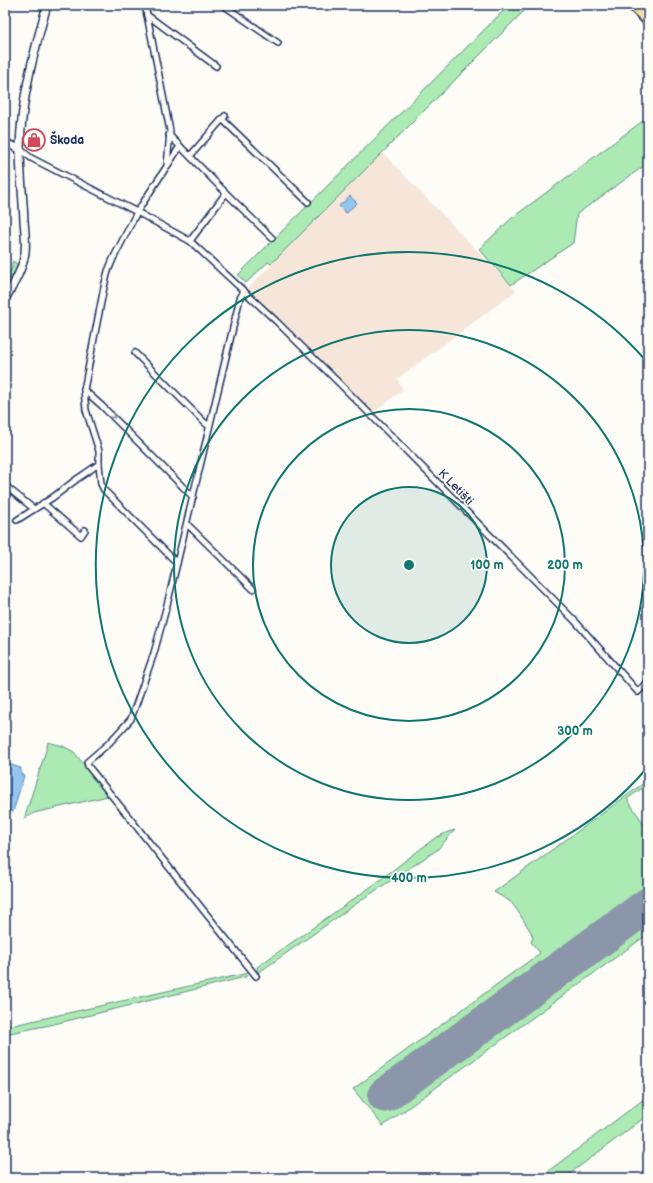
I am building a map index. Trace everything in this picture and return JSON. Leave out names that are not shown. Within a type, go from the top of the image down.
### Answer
[{"type":"main road","points":[[5,299],[16,281],[24,258],[25,235],[20,149],[26,85],[47,5]]},
{"type":"main road","points":[[631,5],[648,22]]},
{"type":"main road","points":[[5,143],[20,149]]},
{"type":"street","points":[[145,5],[170,131],[167,166]]},
{"type":"street","points":[[224,5],[278,43]]},
{"type":"street","points":[[147,15],[216,66]]},
{"type":"street","points":[[190,156],[223,118],[308,202]]},
{"type":"street","points":[[169,135],[272,238]]},
{"type":"street","points":[[177,563],[104,490],[101,484],[99,451],[86,410],[84,390],[108,271],[137,212],[180,146]]},
{"type":"street","points":[[20,149],[31,158],[190,241],[244,291],[240,298],[187,524],[154,653],[131,719],[109,743],[87,762],[88,766],[256,976]]},
{"type":"street","points":[[190,241],[226,193]]},
{"type":"street","name":"K Letišti","points":[[244,291],[340,384],[575,621],[638,692],[648,681]]},
{"type":"street","points":[[135,354],[209,426]]},
{"type":"street","points":[[84,390],[193,497]]},
{"type":"street","points":[[17,520],[100,464]]},
{"type":"street","points":[[8,488],[34,509]]},
{"type":"street","points":[[43,503],[81,536],[85,530]]},
{"type":"street","points":[[187,524],[253,590]]},
{"type":"shaded area","points":[[383,153],[516,291],[397,379],[403,390],[373,413],[247,289]]},
{"type":"green space","points":[[509,5],[530,5],[271,264],[268,262],[246,283],[238,275]]},
{"type":"green space","points":[[648,117],[648,163],[577,214],[573,243],[511,285],[479,249],[512,218]]},
{"type":"green space","points":[[13,261],[17,264],[17,269],[8,282],[5,279],[5,275],[9,273],[12,268]]},
{"type":"green space","points":[[48,742],[63,746],[74,752],[112,800],[108,796],[34,813],[24,819]]},
{"type":"green space","points":[[648,780],[648,784],[627,799],[648,830],[648,934],[383,1126],[353,1089],[540,953],[531,942],[533,938],[531,932],[511,902],[494,892]]},
{"type":"green space","points":[[455,830],[437,850],[363,899],[258,973],[257,967],[372,886],[435,838]]},
{"type":"green space","points":[[248,973],[245,977],[50,1025],[5,1034],[5,1027]]},
{"type":"green space","points":[[648,1096],[648,1115],[564,1178],[539,1178]]},
{"type":"water","points":[[350,196],[357,203],[346,213],[339,206]]},
{"type":"water","points":[[5,763],[21,768],[21,774],[24,776],[13,812],[5,810]]},
{"type":"runway","points":[[385,1095],[648,905]]},
{"type":"place","name":"Škoda","points":[[34,140]]}]
